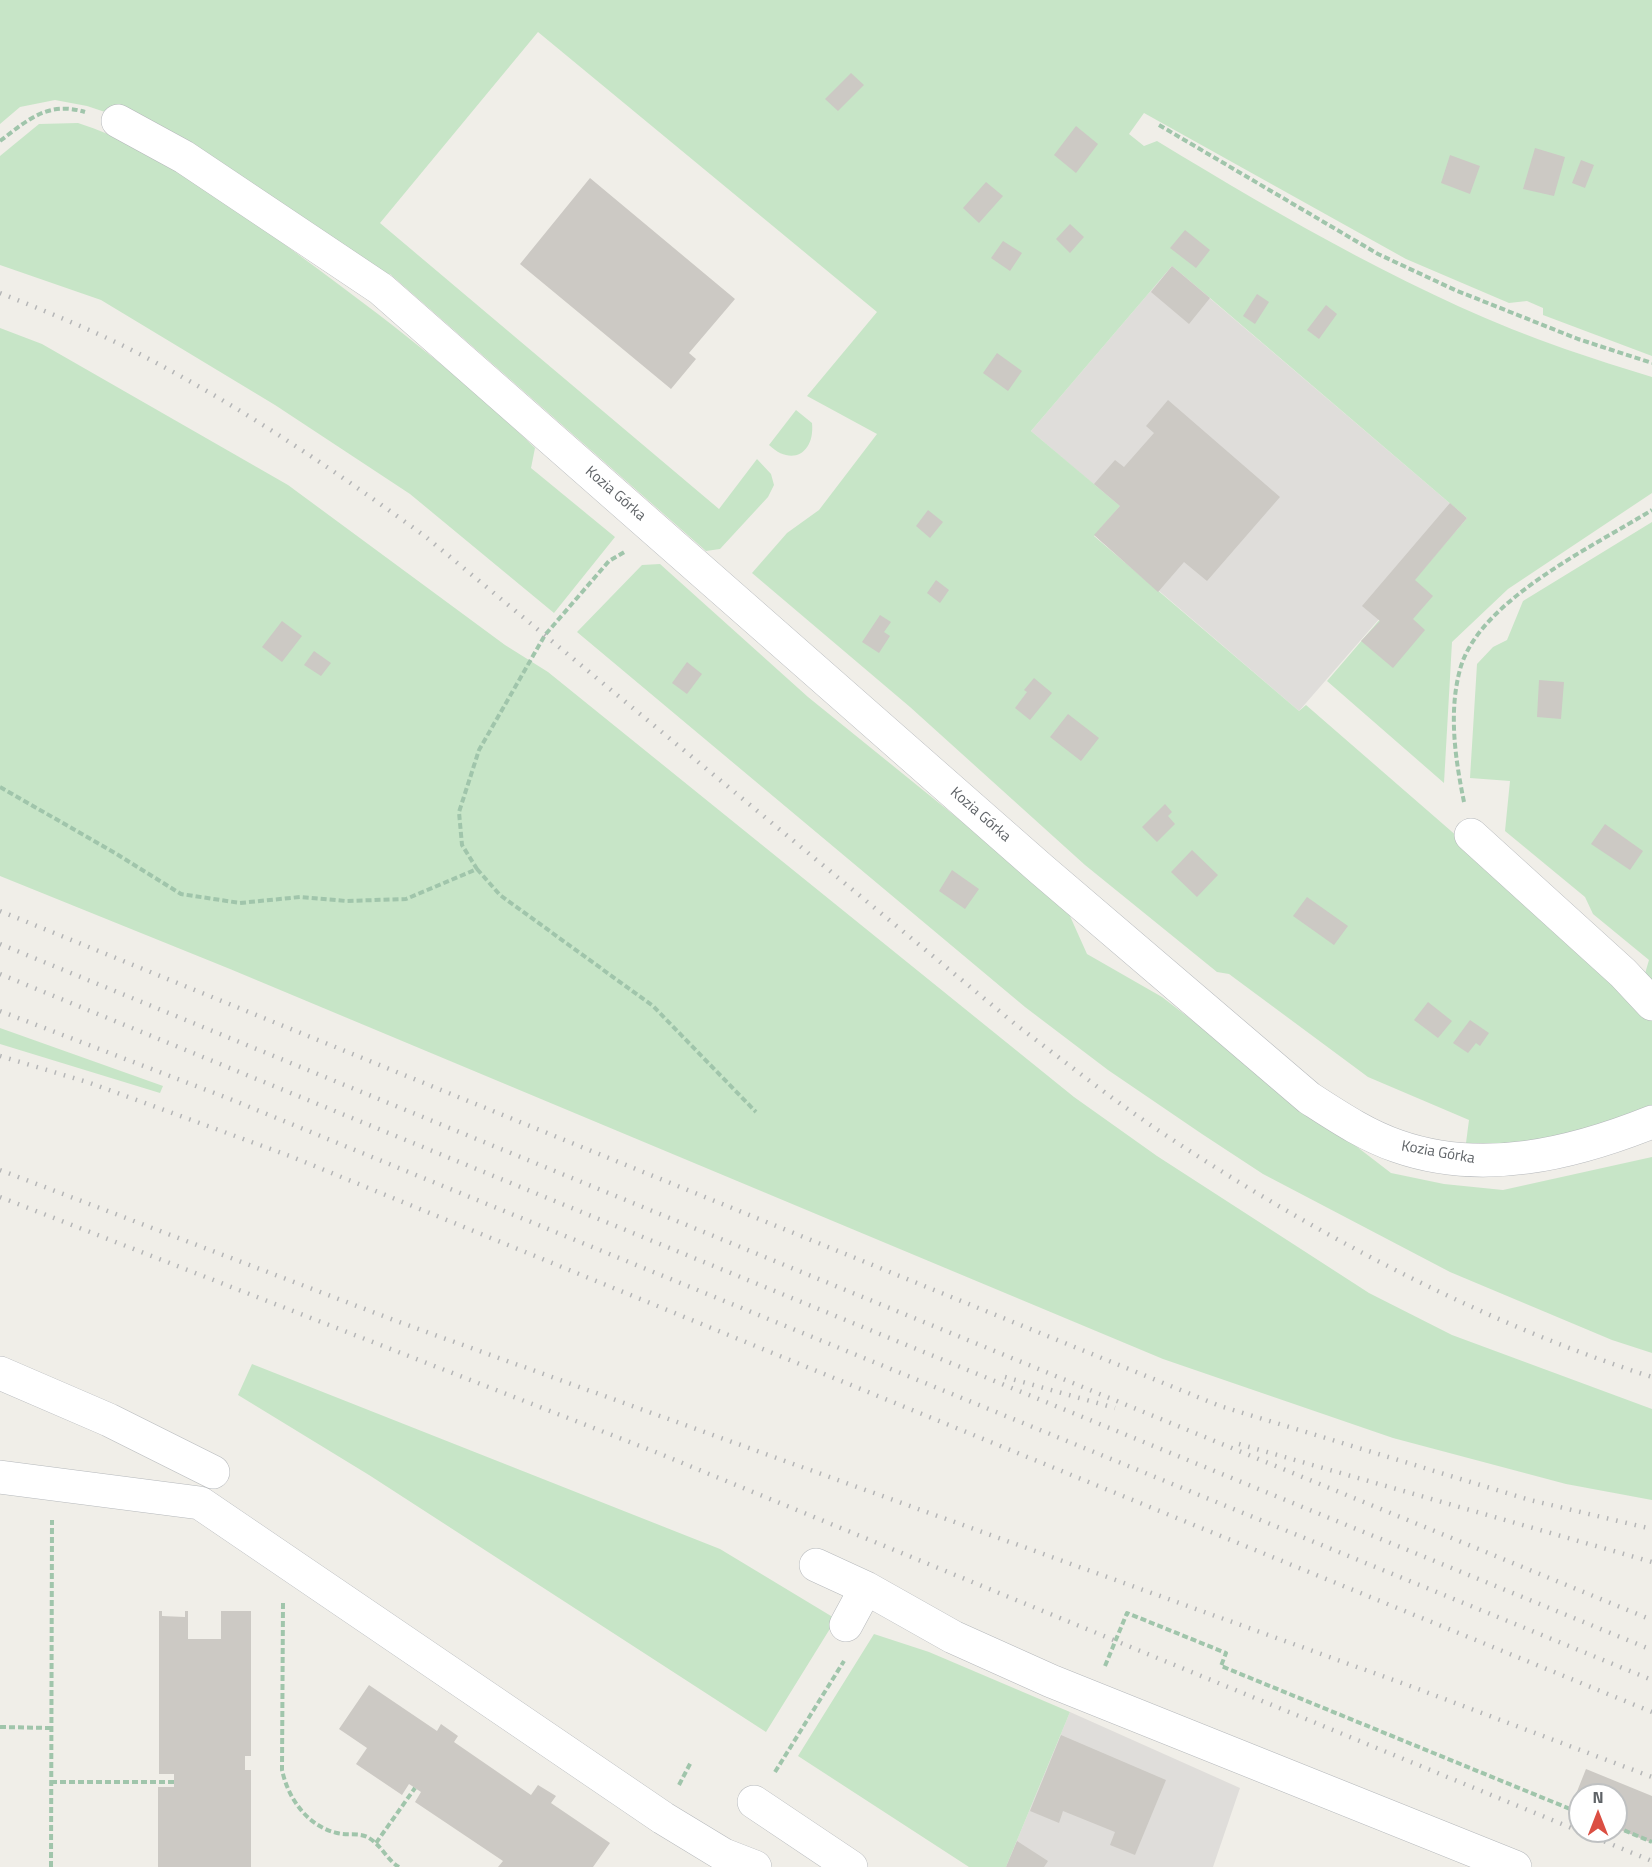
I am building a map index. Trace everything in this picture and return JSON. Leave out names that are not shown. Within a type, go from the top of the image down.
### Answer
[{"type":"street","name":"Kozia Górka","points":[[118,121],[184,157],[381,289],[1032,861],[1309,1098],[1351,1125],[1398,1147],[1452,1158],[1494,1162],[1554,1153],[1612,1138],[1652,1122]]},
{"type":"street","points":[[1471,835],[1623,973],[1652,1004]]},
{"type":"street","points":[[0,1373],[109,1420],[213,1472]]},
{"type":"street","points":[[0,1477],[200,1503],[663,1818],[722,1861],[754,1867]]},
{"type":"street","points":[[816,1565],[866,1588],[953,1637],[1051,1681],[1515,1867]]},
{"type":"street","points":[[846,1625],[866,1588]]},
{"type":"street","points":[[754,1802],[851,1867]]},
{"type":"path","points":[[0,141],[36,114],[67,106],[118,121]]},
{"type":"path","points":[[1159,125],[1378,254],[1455,290],[1557,331],[1652,363]]},
{"type":"path","points":[[1471,835],[1457,767],[1454,712],[1461,665],[1481,628],[1517,593],[1652,510]]},
{"type":"path","points":[[658,533],[609,561],[545,635],[479,750],[459,812],[462,845],[500,896],[653,1006],[756,1112]]},
{"type":"path","points":[[0,787],[115,852],[181,894],[240,903],[300,897],[346,901],[406,899],[477,868]]},
{"type":"path","points":[[51,1538],[51,1867]]},
{"type":"path","points":[[283,1605],[284,1779],[293,1800],[312,1821],[327,1830],[362,1835],[376,1843],[391,1864],[399,1867]]},
{"type":"path","points":[[1094,1664],[1104,1668],[1127,1612],[1226,1653],[1221,1666],[1568,1808]]},
{"type":"path","points":[[754,1802],[845,1659]]},
{"type":"path","points":[[0,1727],[51,1728]]},
{"type":"path","points":[[51,1782],[174,1782]]},
{"type":"path","points":[[376,1843],[415,1788]]},
{"type":"path","points":[[1628,1832],[1652,1842]]},
{"type":"shaded area","points":[[1172,266],[1467,518],[1299,711],[1094,535],[1119,506],[1031,431]]},
{"type":"shaded area","points":[[1070,1712],[1240,1788],[1213,1867],[1006,1867]]},
{"type":"green space","points":[[0,0],[1652,0],[1652,356],[1543,315],[1543,308],[1527,301],[1509,303],[1406,259],[1144,113],[1129,134],[1144,146],[1157,141],[1305,228],[1407,282],[1512,329],[1652,377],[1652,493],[1508,589],[1452,642],[1444,783],[1327,681],[1467,518],[1210,298],[1172,266],[1031,431],[1120,506],[1094,536],[1299,711],[1306,705],[1527,897],[1652,1017],[1652,1105],[1590,1131],[1531,1144],[1466,1143],[1469,1120],[1368,1077],[1229,974],[1217,972],[1085,865],[910,707],[752,573],[787,533],[819,510],[877,434],[807,396],[877,312],[538,32],[380,223],[719,509],[757,459],[771,474],[774,485],[768,497],[720,549],[706,551],[390,274],[374,277],[135,122],[87,106],[55,100],[20,107],[0,124]]},
{"type":"green space","points":[[78,123],[108,134],[167,164],[250,219],[422,349],[480,397],[535,448],[531,468],[615,537],[554,613],[410,494],[275,405],[101,300],[0,265],[0,156],[39,124]]},
{"type":"green space","points":[[0,328],[42,344],[288,485],[505,645],[548,672],[1074,1097],[1157,1156],[1369,1293],[1452,1335],[1652,1409],[1652,1500],[1566,1484],[1393,1438],[1163,1359],[230,969],[0,876]]},
{"type":"green space","points":[[796,410],[812,423],[810,442],[800,454],[786,455],[769,445]]},
{"type":"green space","points":[[1652,522],[1652,985],[1644,977],[1649,960],[1593,914],[1585,897],[1505,831],[1510,781],[1470,778],[1477,664],[1493,647],[1507,640],[1523,601]]},
{"type":"green space","points":[[660,564],[808,697],[1065,905],[1087,954],[1162,997],[1391,1173],[1444,1184],[1503,1190],[1652,1157],[1652,1353],[1612,1340],[1450,1272],[1263,1174],[1108,1070],[1025,1007],[577,632],[642,565]]},
{"type":"green space","points":[[0,1028],[163,1086],[160,1093],[0,1044]]},
{"type":"green space","points":[[252,1364],[720,1549],[836,1619],[766,1732],[369,1475],[238,1395]]},
{"type":"green space","points":[[874,1634],[929,1652],[1070,1712],[1006,1867],[969,1867],[798,1756]]},
{"type":"building","points":[[851,73],[864,85],[838,111],[825,99]]},
{"type":"building","points":[[1076,126],[1098,144],[1076,173],[1054,155]]},
{"type":"building","points":[[1535,148],[1565,157],[1554,196],[1523,189]]},
{"type":"building","points":[[1450,155],[1480,166],[1470,194],[1441,183]]},
{"type":"building","points":[[1581,160],[1594,165],[1585,188],[1572,183]]},
{"type":"building","points":[[590,178],[735,299],[689,353],[696,359],[671,389],[520,264]]},
{"type":"building","points":[[986,182],[1003,196],[979,223],[963,208]]},
{"type":"building","points":[[1070,224],[1084,237],[1070,253],[1056,239]]},
{"type":"building","points":[[1185,230],[1210,250],[1196,268],[1170,248]]},
{"type":"building","points":[[1003,241],[1022,253],[1010,271],[991,258]]},
{"type":"building","points":[[1172,266],[1210,298],[1189,324],[1151,292]]},
{"type":"building","points":[[1257,294],[1269,302],[1255,324],[1243,316]]},
{"type":"building","points":[[1326,305],[1337,314],[1319,339],[1307,330]]},
{"type":"building","points":[[997,353],[1022,371],[1008,391],[983,373]]},
{"type":"building","points":[[1168,400],[1280,497],[1207,581],[1184,562],[1158,592],[1094,535],[1120,506],[1094,484],[1115,460],[1124,467],[1154,433],[1146,426]]},
{"type":"building","points":[[1450,503],[1467,518],[1415,580],[1433,596],[1413,619],[1425,630],[1393,668],[1361,641],[1380,621],[1362,606]]},
{"type":"building","points":[[928,510],[943,522],[930,538],[916,526]]},
{"type":"building","points":[[936,580],[949,590],[940,603],[927,593]]},
{"type":"building","points":[[880,615],[891,622],[884,632],[890,636],[879,653],[862,642]]},
{"type":"building","points":[[282,621],[302,636],[282,662],[262,647]]},
{"type":"building","points":[[314,651],[331,663],[321,676],[304,665]]},
{"type":"building","points":[[687,662],[702,674],[687,694],[672,683]]},
{"type":"building","points":[[1034,678],[1052,693],[1030,720],[1015,708],[1027,692],[1024,690]]},
{"type":"building","points":[[1539,680],[1564,682],[1561,719],[1537,717]]},
{"type":"building","points":[[1068,714],[1099,738],[1081,761],[1050,737]]},
{"type":"building","points":[[1165,804],[1172,812],[1168,816],[1175,824],[1157,842],[1142,827]]},
{"type":"building","points":[[1605,824],[1643,851],[1630,870],[1591,844]]},
{"type":"building","points":[[1192,850],[1218,875],[1197,897],[1171,872]]},
{"type":"building","points":[[952,870],[979,889],[965,909],[939,891]]},
{"type":"building","points":[[1307,897],[1348,926],[1334,945],[1293,916]]},
{"type":"building","points":[[1428,1002],[1452,1021],[1438,1038],[1414,1020]]},
{"type":"building","points":[[1470,1020],[1489,1033],[1480,1046],[1476,1043],[1468,1053],[1453,1043]]},
{"type":"building","points":[[159,1611],[162,1611],[162,1616],[185,1617],[185,1611],[188,1611],[188,1639],[221,1639],[221,1611],[251,1611],[251,1756],[245,1756],[245,1770],[251,1770],[251,1867],[158,1867],[158,1787],[174,1787],[174,1774],[159,1774]]},
{"type":"building","points":[[369,1685],[437,1731],[441,1724],[458,1736],[454,1742],[531,1795],[538,1785],[556,1796],[551,1803],[610,1843],[593,1867],[498,1867],[503,1861],[415,1802],[421,1792],[409,1784],[402,1795],[356,1764],[367,1748],[339,1729]]},
{"type":"building","points":[[1061,1735],[1166,1780],[1135,1855],[1110,1845],[1115,1832],[1063,1811],[1059,1823],[1030,1811]]},
{"type":"building","points":[[1586,1769],[1620,1783],[1580,1783]]},
{"type":"building","points":[[1628,1786],[1652,1796],[1652,1843],[1628,1833]]},
{"type":"building","points":[[1017,1841],[1048,1861],[1044,1867],[1006,1867]]},
{"type":"railway","points":[[0,293],[102,336],[197,385],[297,447],[426,537],[1015,1024],[1114,1099],[1176,1142],[1288,1211],[1406,1276],[1529,1332],[1652,1377]]},
{"type":"railway","points":[[0,911],[1220,1406],[1530,1500],[1652,1529]]},
{"type":"railway","points":[[0,944],[1652,1620]]},
{"type":"railway","points":[[0,974],[1652,1650]]},
{"type":"railway","points":[[0,1011],[230,1099],[1652,1680]]},
{"type":"railway","points":[[0,1056],[87,1082],[290,1156],[1652,1712]]},
{"type":"railway","points":[[0,1170],[399,1322],[1410,1686],[1652,1777]]},
{"type":"railway","points":[[0,1197],[658,1453],[1652,1861]]},
{"type":"railway","points":[[1005,1377],[1115,1408]]},
{"type":"railway","points":[[1239,1444],[1652,1562]]}]
